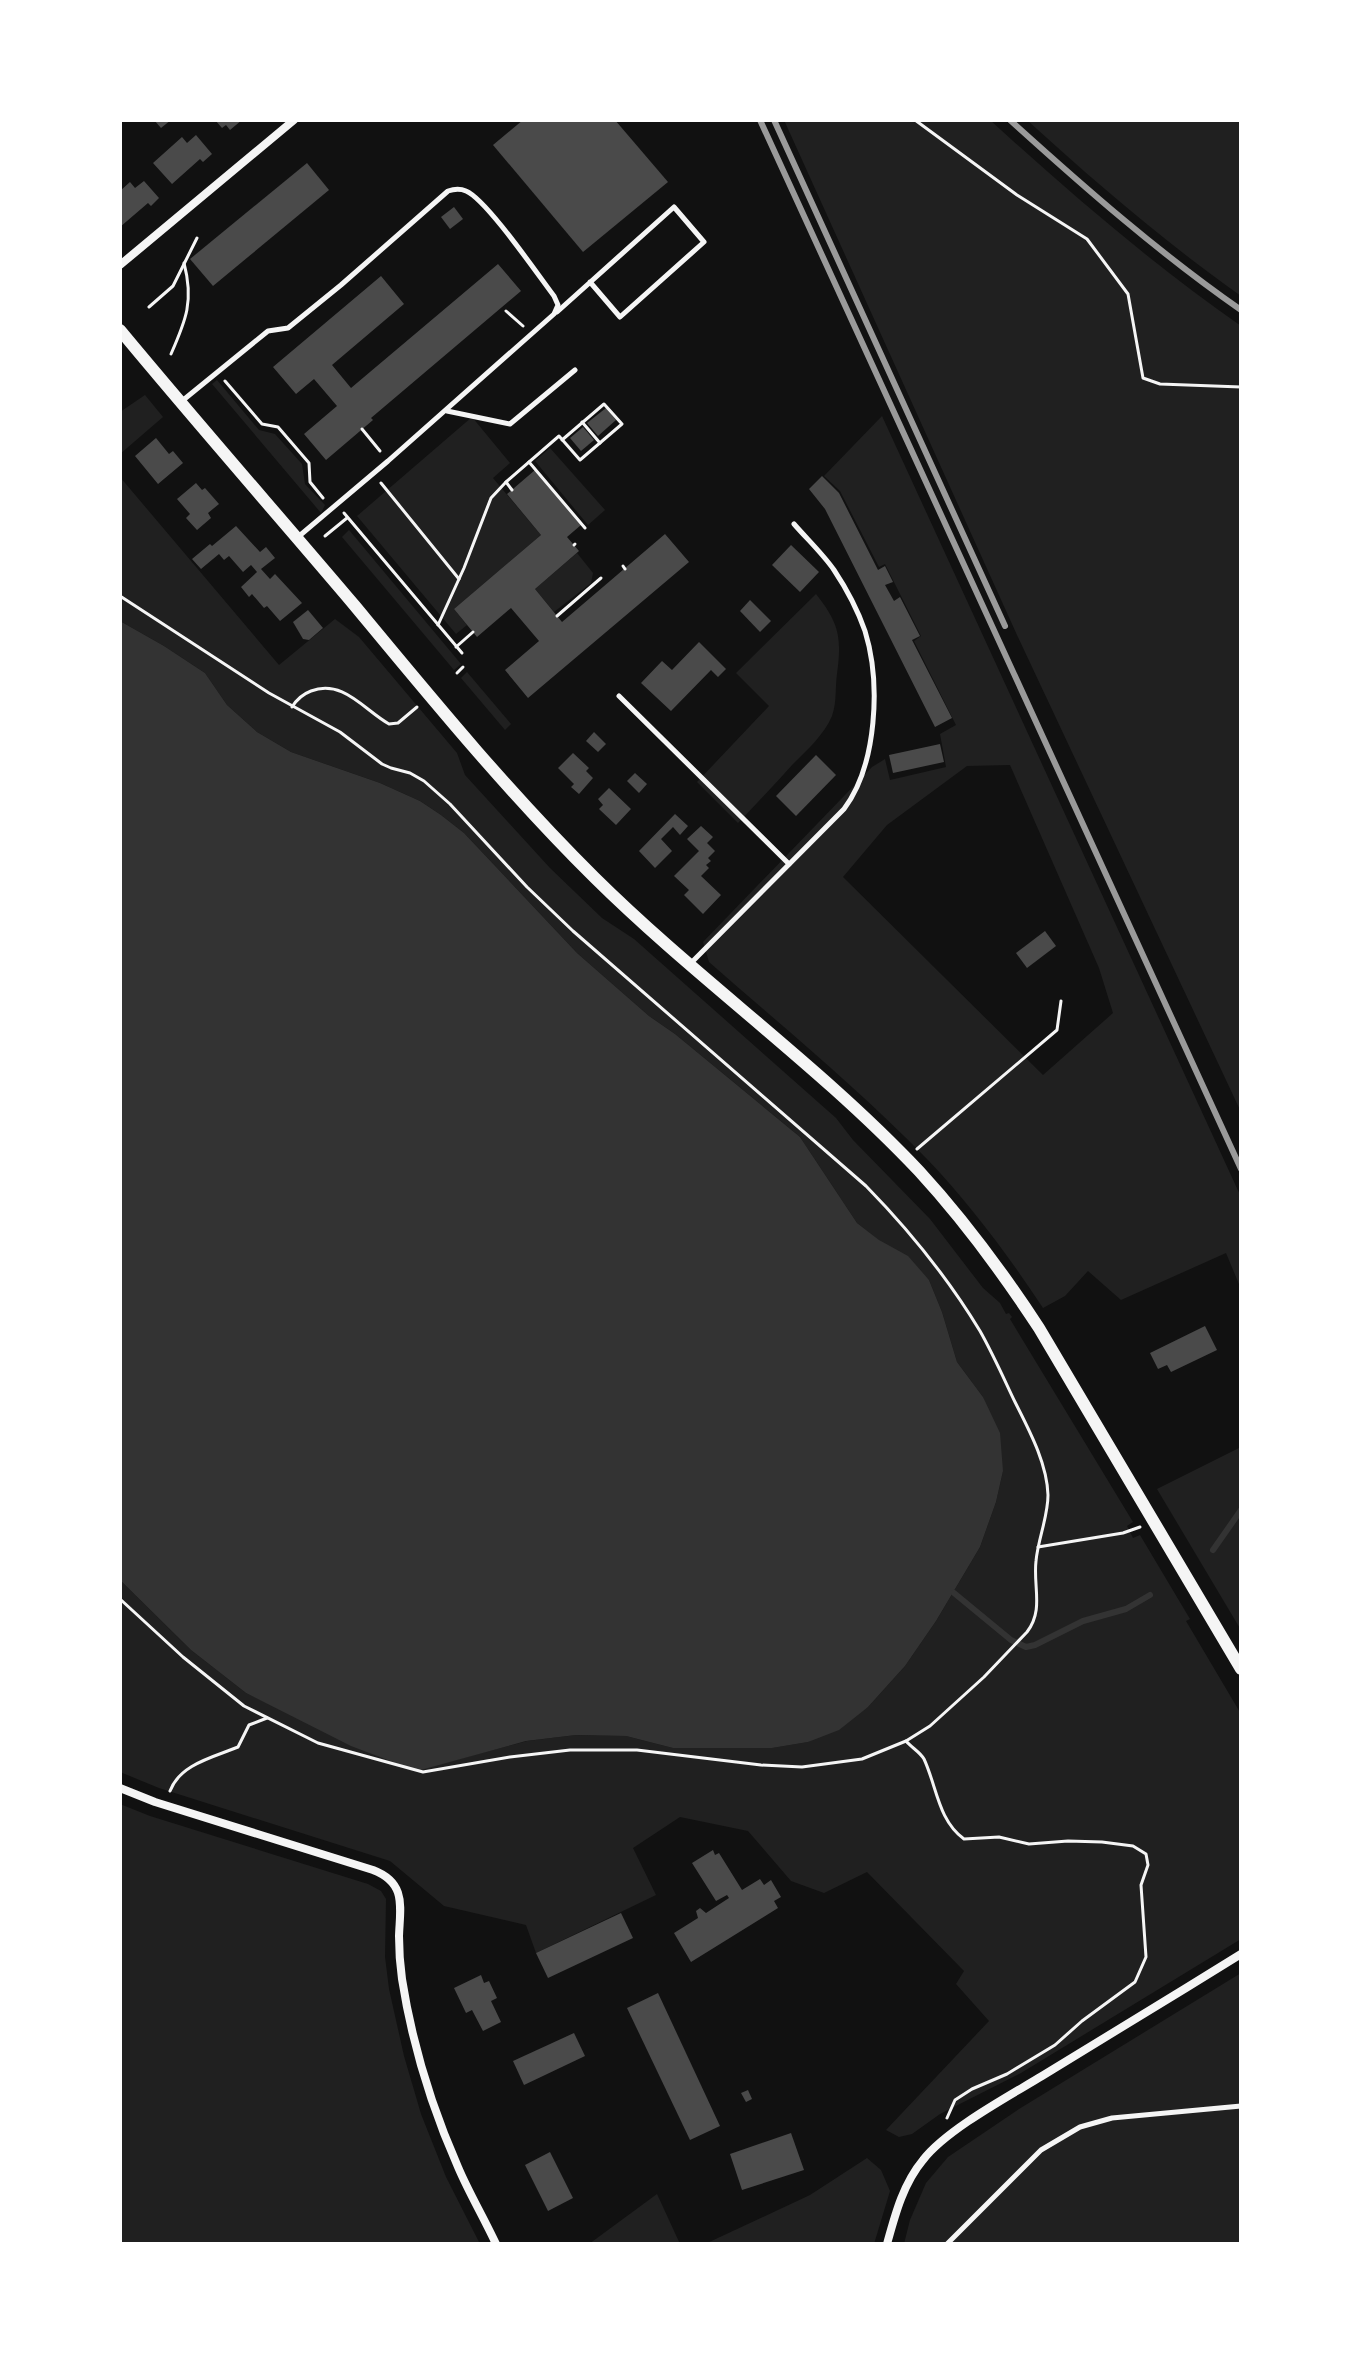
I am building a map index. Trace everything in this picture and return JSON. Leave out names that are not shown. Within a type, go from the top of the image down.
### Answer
[{"type":"street","points":[[120,265],[294,120]]},
{"type":"street","points":[[120,330],[531,812],[596,880],[844,1099],[906,1159],[969,1229],[1017,1295],[1241,1669]]},
{"type":"street","points":[[120,1788],[367,1868],[392,1881],[401,1901],[399,1956],[405,1994],[430,2094],[460,2171],[496,2244]]},
{"type":"street","points":[[887,2244],[909,2182],[923,2159],[938,2144],[1010,2095],[1241,1954]]},
{"type":"lane","points":[[181,402],[268,331],[288,328],[440,197],[455,188],[468,191],[488,211],[554,296],[558,305],[550,318]]},
{"type":"lane","points":[[297,538],[446,411],[576,295],[590,282],[674,207],[704,242],[620,317],[590,282]]},
{"type":"lane","points":[[554,296],[564,299],[576,295]]},
{"type":"lane","points":[[446,411],[510,424],[575,370]]},
{"type":"lane","points":[[690,964],[844,809],[856,792],[866,763],[873,691],[865,631],[834,569],[794,524]]},
{"type":"lane","points":[[619,696],[789,864]]},
{"type":"lane","points":[[947,2244],[1041,2150],[1080,2127],[1112,2118],[1241,2106]]},
{"type":"path","points":[[915,120],[1017,195],[1087,239],[1128,294],[1143,378],[1160,384],[1241,387]]},
{"type":"path","points":[[149,307],[173,286],[197,238]]},
{"type":"path","points":[[171,354],[189,306],[190,292],[184,263]]},
{"type":"path","points":[[506,311],[532,334]]},
{"type":"path","points":[[217,372],[262,424],[278,427],[309,463],[310,482],[328,503],[337,504],[462,653]]},
{"type":"path","points":[[438,625],[491,498],[559,436],[562,440],[580,460],[622,424],[604,404],[562,440]]},
{"type":"path","points":[[582,422],[600,443]]},
{"type":"path","points":[[362,429],[375,445]]},
{"type":"path","points":[[529,462],[585,528]]},
{"type":"path","points":[[373,473],[459,579]]},
{"type":"path","points":[[506,482],[512,490]]},
{"type":"path","points":[[325,536],[348,517]]},
{"type":"path","points":[[557,616],[601,578]]},
{"type":"path","points":[[120,596],[292,707],[340,732],[387,766],[410,773],[432,787],[565,925],[849,1171],[895,1215],[946,1280],[980,1331],[1032,1439],[1048,1495],[1035,1572],[1038,1609],[1033,1624],[1023,1637],[930,1726],[906,1741],[862,1759],[802,1767],[637,1750],[570,1750],[423,1772],[318,1743],[244,1706],[183,1657],[120,1599]]},
{"type":"path","points":[[456,647],[473,632]]},
{"type":"path","points":[[457,673],[463,667]]},
{"type":"path","points":[[292,707],[305,693],[332,688],[345,693],[384,722],[393,724],[421,705]]},
{"type":"path","points":[[906,1159],[1057,1030],[1061,1001]]},
{"type":"path","points":[[1038,1547],[1123,1533],[1139,1527]]},
{"type":"path","points":[[166,1805],[172,1784],[179,1775],[195,1764],[238,1747],[249,1725],[267,1718]]},
{"type":"path","points":[[906,1741],[923,1755],[942,1811],[952,1830],[964,1839],[999,1837],[1029,1844],[1068,1841],[1133,1846],[1146,1854],[1148,1865],[1141,1885],[1146,1957],[1135,1982],[1055,2045],[955,2100],[946,2122]]},
{"type":"shaded area","points":[[784,120],[990,120],[1112,227],[1241,326],[1241,1112],[1017,635]]},
{"type":"shaded area","points":[[1027,120],[1241,120],[1241,296],[1131,211]]},
{"type":"shaded area","points":[[217,380],[259,430],[275,434],[302,464],[305,484],[325,505],[321,513],[212,384]]},
{"type":"shaded area","points":[[145,395],[163,417],[120,454],[120,412]]},
{"type":"shaded area","points":[[882,416],[1241,1197],[1241,1289],[1226,1253],[1121,1300],[1088,1271],[1065,1296],[1043,1308],[988,1230],[927,1159],[848,1083],[709,962],[703,942],[872,767],[885,759],[890,780],[946,767],[940,734],[956,725],[914,641],[921,636],[885,564],[879,567],[840,491],[824,476]],"holes":[[[1010,765],[1099,968],[1113,1013],[1043,1075],[843,877],[887,825],[967,766]]]},
{"type":"shaded area","points":[[472,417],[510,463],[493,478],[541,535],[454,609],[467,625],[456,634],[357,516]]},
{"type":"shaded area","points":[[550,448],[605,510],[588,525],[535,461]]},
{"type":"shaded area","points":[[120,477],[279,665],[335,619],[359,637],[457,753],[465,775],[550,868],[602,918],[634,939],[836,1118],[853,1140],[930,1219],[983,1288],[1000,1303],[1006,1314],[1009,1313],[1133,1522],[1127,1526],[1133,1538],[1140,1535],[1241,1714],[1241,1939],[1021,2073],[940,2114],[912,2134],[899,2137],[886,2130],[989,2021],[956,1984],[964,1971],[867,1872],[824,1893],[791,1881],[748,1831],[680,1817],[633,1848],[656,1895],[536,1953],[526,1925],[444,1906],[390,1861],[159,1788],[120,1772],[120,1580],[191,1650],[246,1693],[417,1770],[527,1741],[576,1735],[626,1736],[673,1748],[772,1748],[808,1742],[868,1707],[905,1666],[980,1547],[1003,1471],[983,1397],[957,1362],[929,1280],[857,1223],[800,1137],[649,1016],[577,953],[464,833],[441,815],[420,801],[380,783],[291,752],[257,732],[227,705],[205,673],[120,621]]},
{"type":"shaded area","points":[[349,530],[461,664],[454,670],[342,537]]},
{"type":"shaded area","points":[[577,553],[593,573],[591,583],[554,612],[535,589]]},
{"type":"shaded area","points":[[816,594],[834,622],[839,640],[832,716],[815,742],[738,823],[697,782],[769,706],[736,673]]},
{"type":"shaded area","points":[[120,621],[205,673],[227,705],[257,732],[291,752],[380,783],[420,801],[464,833],[577,953],[649,1016],[800,1137],[857,1223],[908,1256],[929,1280],[957,1362],[983,1397],[1000,1433],[1003,1471],[980,1547],[936,1621],[905,1666],[868,1707],[839,1730],[808,1742],[772,1748],[673,1748],[626,1736],[576,1735],[526,1741],[417,1771],[351,1746],[246,1693],[191,1650],[120,1580]]},
{"type":"shaded area","points":[[467,672],[511,724],[505,730],[461,678]]},
{"type":"shaded area","points":[[1241,1447],[1241,1630],[1157,1489]]},
{"type":"shaded area","points":[[120,1804],[368,1884],[381,1891],[386,1899],[385,1957],[389,1989],[404,2056],[421,2114],[446,2177],[480,2244],[120,2244]]},
{"type":"shaded area","points":[[1241,1973],[1241,2244],[904,2244],[910,2220],[926,2183],[948,2157],[1019,2109]]},
{"type":"shaded area","points":[[867,2158],[881,2170],[890,2191],[874,2244],[705,2244],[810,2195]]},
{"type":"shaded area","points":[[657,2194],[680,2244],[589,2244]]},
{"type":"building","points":[[154,120],[171,120],[161,128]]},
{"type":"building","points":[[215,120],[242,120],[230,130],[226,125],[222,128]]},
{"type":"building","points":[[523,120],[615,120],[668,182],[583,252],[493,145]]},
{"type":"building","points":[[196,135],[212,154],[203,162],[200,159],[172,184],[153,163],[182,137],[187,143]]},
{"type":"building","points":[[307,163],[329,190],[213,286],[190,259]]},
{"type":"building","points":[[144,181],[159,198],[151,206],[148,203],[120,227],[120,191],[130,182],[135,188]]},
{"type":"building","points":[[454,207],[463,219],[450,229],[441,217]]},
{"type":"building","points":[[498,264],[521,291],[326,460],[304,434],[337,406],[314,379],[296,394],[273,367],[381,276],[404,304],[332,365],[351,388]]},
{"type":"building","points":[[606,408],[616,420],[598,436],[587,423]]},
{"type":"building","points":[[583,427],[594,440],[581,451],[570,438]]},
{"type":"building","points":[[156,438],[169,454],[173,451],[183,463],[158,484],[135,456]]},
{"type":"building","points":[[535,470],[581,525],[567,537],[579,551],[535,589],[562,622],[665,534],[689,562],[528,698],[505,670],[539,641],[511,608],[477,637],[454,609],[541,535],[507,494]]},
{"type":"building","points":[[822,476],[839,493],[878,570],[885,566],[893,582],[885,585],[894,601],[900,597],[920,636],[912,640],[952,718],[935,727],[825,509],[809,489]]},
{"type":"building","points":[[196,483],[219,504],[208,513],[211,518],[197,530],[186,518],[190,514],[177,499]]},
{"type":"building","points":[[236,526],[260,552],[266,547],[275,558],[261,569],[270,579],[275,574],[302,603],[280,621],[267,606],[264,608],[241,587],[257,572],[251,565],[243,572],[229,556],[224,560],[219,554],[201,569],[192,559]]},
{"type":"building","points":[[791,545],[819,572],[800,592],[772,565]]},
{"type":"building","points":[[750,600],[771,621],[760,632],[740,611]]},
{"type":"building","points":[[308,610],[323,628],[309,640],[303,639],[293,622]]},
{"type":"building","points":[[699,642],[726,669],[718,677],[711,670],[671,711],[641,683],[662,661],[672,670]]},
{"type":"building","points":[[594,732],[606,744],[598,752],[586,741]]},
{"type":"building","points":[[940,744],[944,762],[893,773],[889,755]]},
{"type":"building","points":[[573,753],[589,768],[586,771],[593,778],[579,794],[558,768]]},
{"type":"building","points":[[816,755],[836,775],[796,816],[776,796]]},
{"type":"building","points":[[635,773],[647,784],[639,793],[627,781]]},
{"type":"building","points":[[609,788],[631,809],[616,825],[599,809],[603,805],[598,799]]},
{"type":"building","points":[[675,814],[688,826],[680,835],[673,827],[661,839],[672,851],[655,868],[639,851]]},
{"type":"building","points":[[701,826],[713,837],[707,843],[715,851],[708,858],[711,861],[706,865],[709,868],[701,876],[721,895],[703,914],[684,895],[689,890],[674,876],[699,851],[687,839]]},
{"type":"building","points":[[1045,931],[1056,946],[1027,968],[1016,953]]},
{"type":"building","points":[[1205,1326],[1217,1350],[1171,1372],[1167,1365],[1158,1369],[1150,1353]]},
{"type":"building","points":[[713,1850],[715,1855],[719,1853],[742,1890],[760,1879],[764,1885],[771,1880],[781,1897],[774,1901],[778,1908],[691,1962],[674,1933],[698,1918],[696,1911],[700,1908],[706,1913],[729,1898],[727,1895],[716,1901],[692,1863]]},
{"type":"building","points":[[621,1913],[633,1938],[548,1978],[536,1953]]},
{"type":"building","points":[[481,1975],[484,1983],[489,1981],[497,1998],[491,2001],[501,2022],[483,2031],[472,2010],[466,2013],[454,1988]]},
{"type":"building","points":[[658,1993],[720,2126],[690,2140],[627,2008]]},
{"type":"building","points":[[574,2033],[585,2056],[524,2085],[513,2061]]},
{"type":"building","points":[[748,2090],[752,2099],[746,2102],[741,2093]]},
{"type":"building","points":[[791,2133],[804,2170],[742,2190],[730,2154]]},
{"type":"building","points":[[550,2152],[573,2198],[548,2211],[525,2165]]},
{"type":"waterway","points":[[1213,1550],[1241,1510]]},
{"type":"waterway","points":[[954,1593],[1011,1640],[1026,1647],[1083,1621],[1126,1609],[1150,1595]]},
{"type":"railway","points":[[760,120],[1241,1169]]},
{"type":"railway","points":[[774,120],[1005,626]]},
{"type":"railway","points":[[1010,120],[1122,219],[1241,310]]}]
